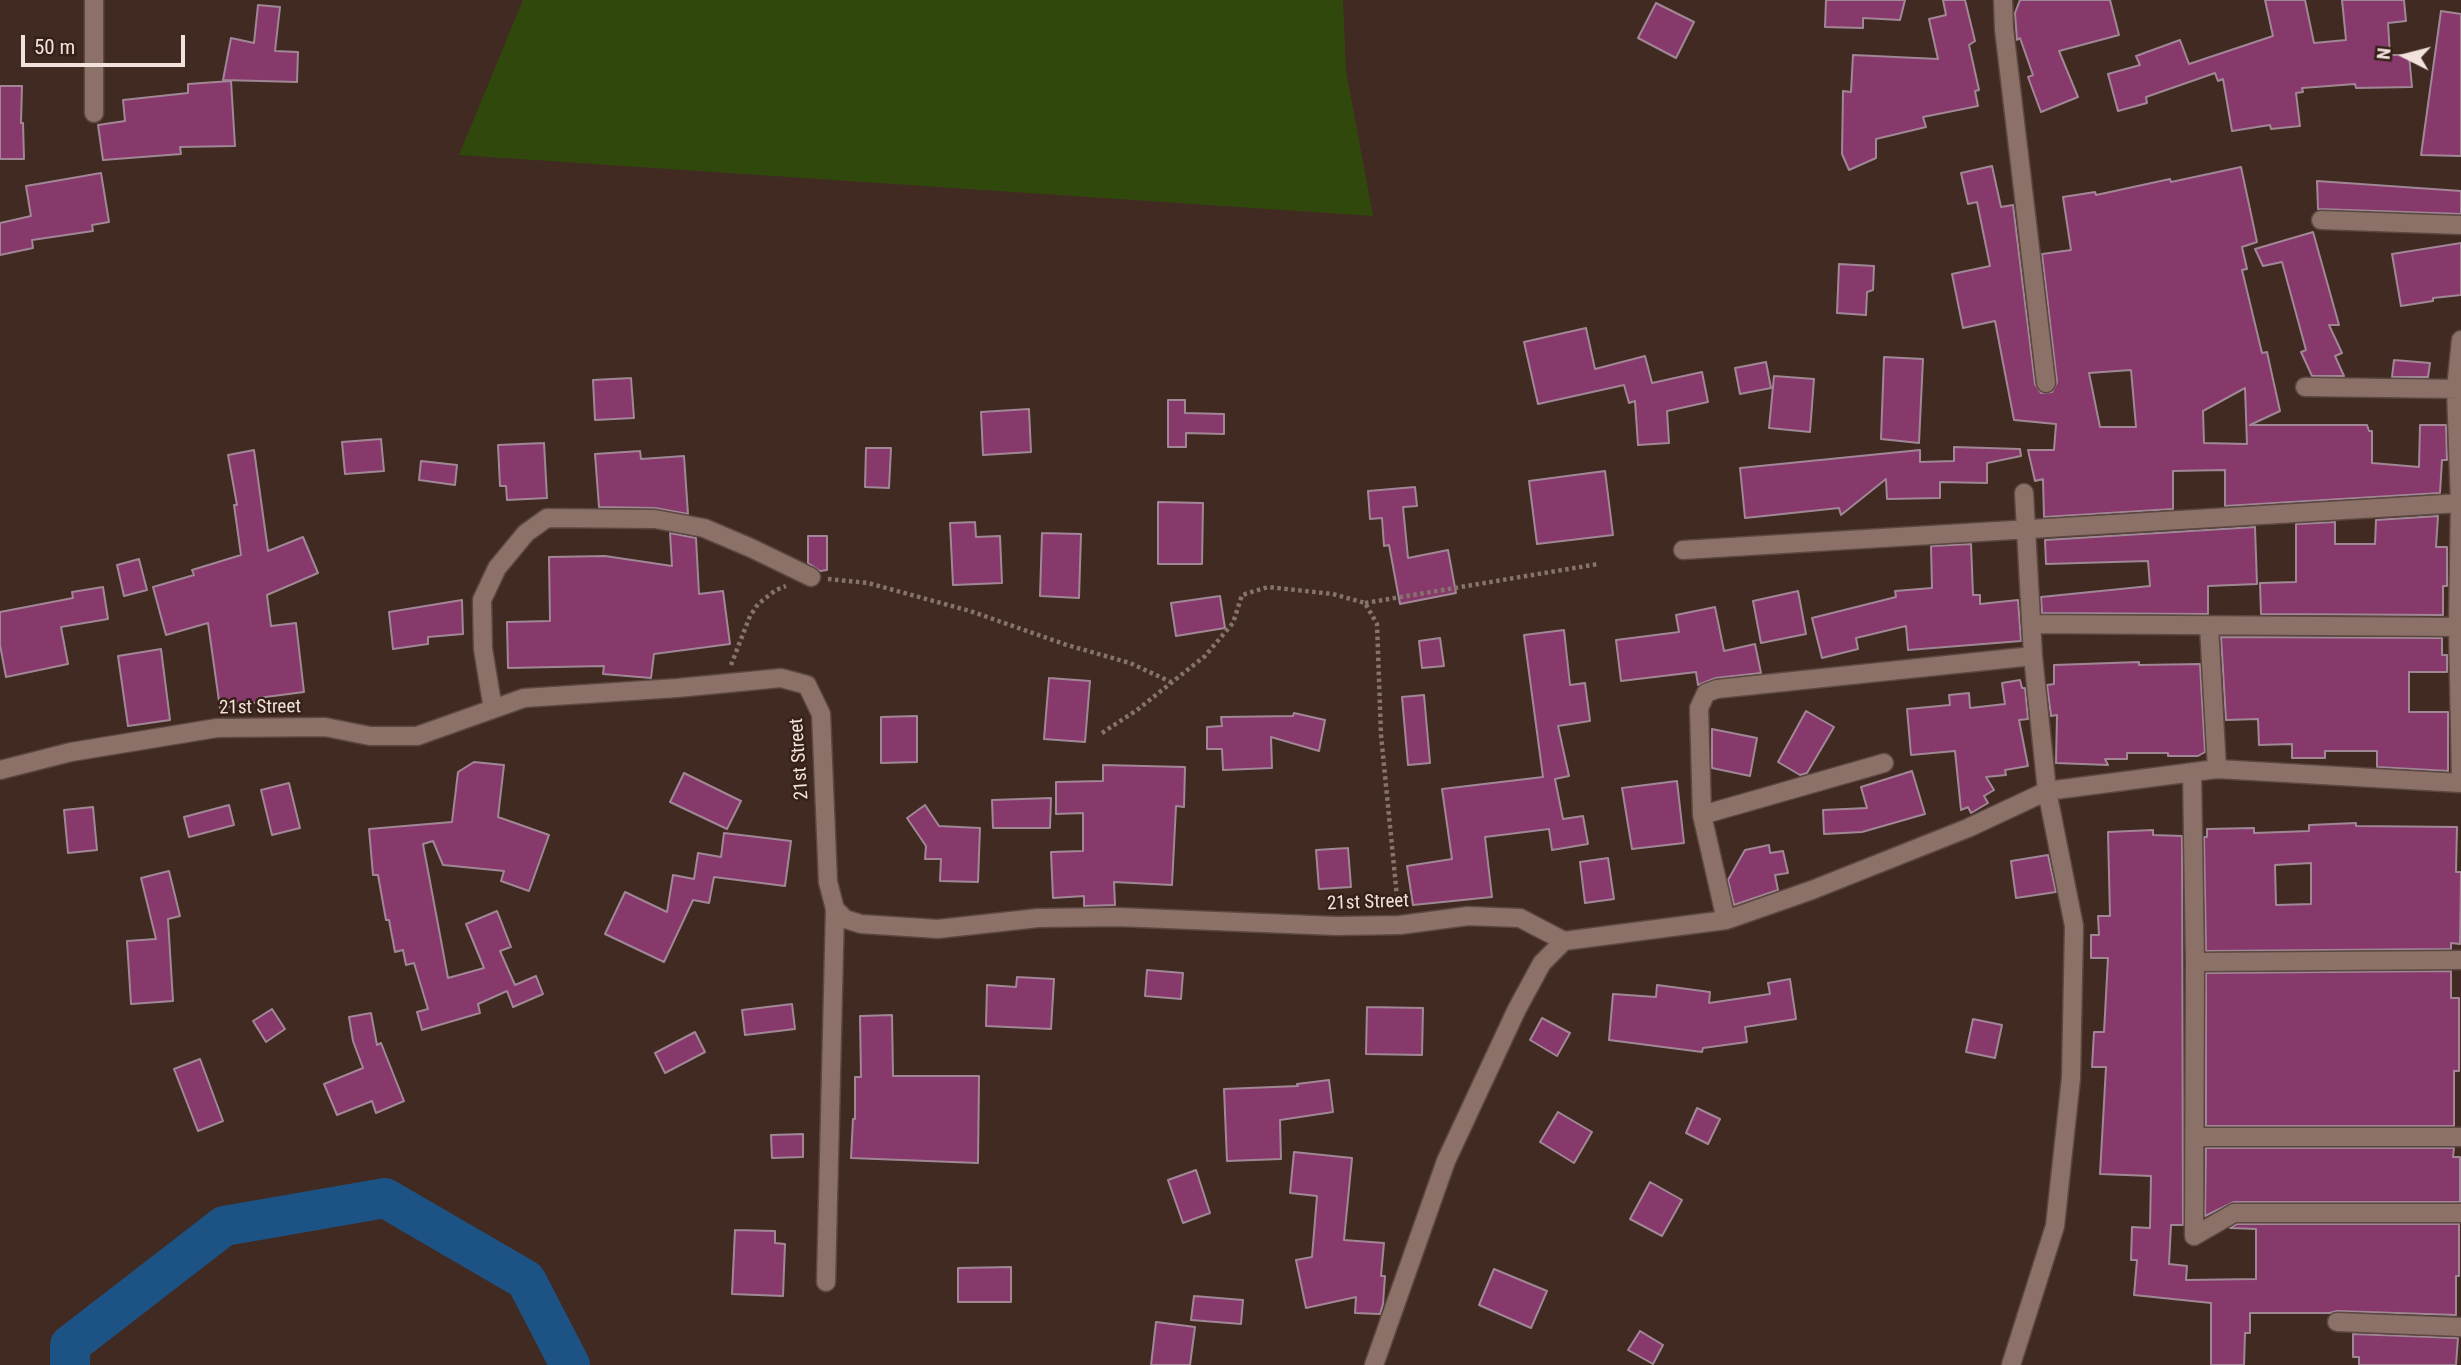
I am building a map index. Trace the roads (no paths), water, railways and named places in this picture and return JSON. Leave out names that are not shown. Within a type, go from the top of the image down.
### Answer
[{"type":"street","points":[[94,0],[94,113]]},
{"type":"street","points":[[2003,0],[2004,29],[2046,383]]},
{"type":"street","points":[[2321,220],[2461,225]]},
{"type":"street","points":[[1374,1365],[1446,1161],[1529,986],[1542,963],[1564,941],[1726,920],[1812,890],[1968,828],[2048,791],[2217,769],[2461,782],[2458,389],[2461,340]]},
{"type":"street","points":[[2305,387],[2458,389]]},
{"type":"street","points":[[2011,1365],[2055,1226],[2071,1078],[2074,926],[2048,791],[2034,656],[2024,493]]},
{"type":"street","points":[[1683,550],[2460,503]]},
{"type":"street","points":[[493,709],[483,649],[482,600],[498,568],[526,533],[547,518],[655,519],[704,528],[811,577]]},
{"type":"street","points":[[2032,624],[2459,627]]},
{"type":"street","points":[[2209,626],[2217,769]]},
{"type":"street","points":[[1726,920],[1702,815],[1699,708],[1706,693],[1730,688],[2034,656]]},
{"type":"street","name":"21st Street","points":[[0,770],[71,752],[218,728],[325,727],[370,736],[417,736],[524,698],[781,678],[807,685],[821,715],[828,882],[835,909],[845,919],[861,924],[938,929],[1038,918],[1118,917],[1336,926],[1400,925],[1468,916],[1520,918],[1564,941]]},
{"type":"street","points":[[1702,815],[1884,763]]},
{"type":"street","points":[[2192,772],[2196,962],[2194,1237],[2234,1213],[2461,1213]]},
{"type":"street","points":[[826,1282],[835,909]]},
{"type":"street","points":[[2196,962],[2461,960]]},
{"type":"street","points":[[2195,1137],[2461,1137]]},
{"type":"street","points":[[2337,1322],[2461,1327]]},
{"type":"waterway","points":[[70,1365],[70,1345],[224,1226],[385,1198],[526,1280],[570,1365]]}]
